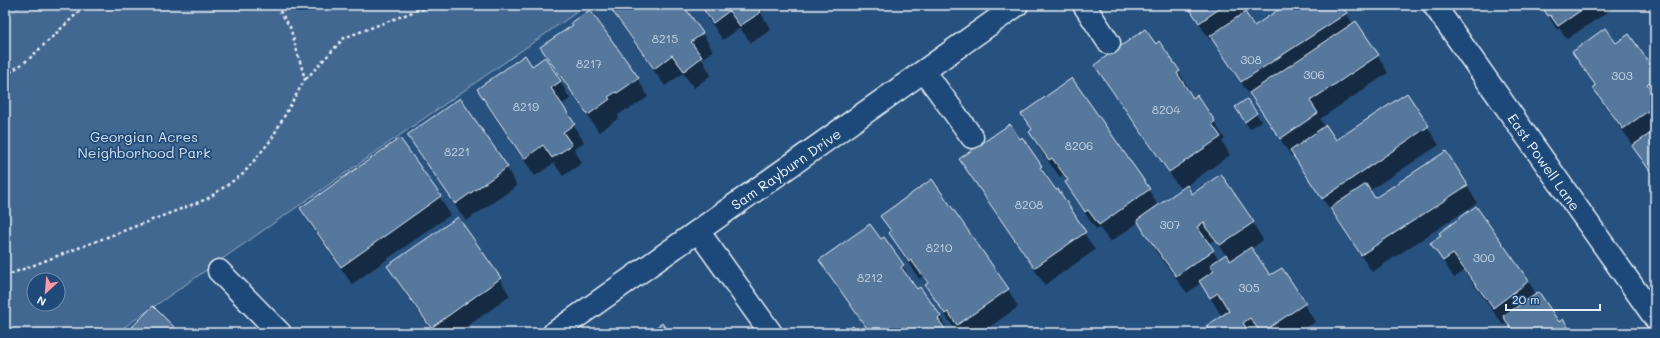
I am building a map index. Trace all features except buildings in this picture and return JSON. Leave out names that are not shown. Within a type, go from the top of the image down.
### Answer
[{"type":"street","name":"Sam Rayburn Drive","points":[[554,333],[1017,5]]},
{"type":"street","points":[[1084,5],[1109,43]]},
{"type":"street","name":"East Powell Lane","points":[[1434,5],[1655,318]]},
{"type":"street","points":[[924,71],[972,137]]},
{"type":"street","points":[[698,231],[771,333]]},
{"type":"street","points":[[219,271],[280,333]]},
{"type":"path","points":[[5,76],[29,59],[86,5]]},
{"type":"path","points":[[276,5],[290,27],[305,79]]},
{"type":"path","points":[[5,276],[207,199],[243,174],[270,140],[305,79],[344,38],[418,10],[457,5]]},
{"type":"green space","name":"Georgian Acres Neighborhood Park","points":[[22,5],[587,5],[116,333],[5,333],[5,17]]}]
